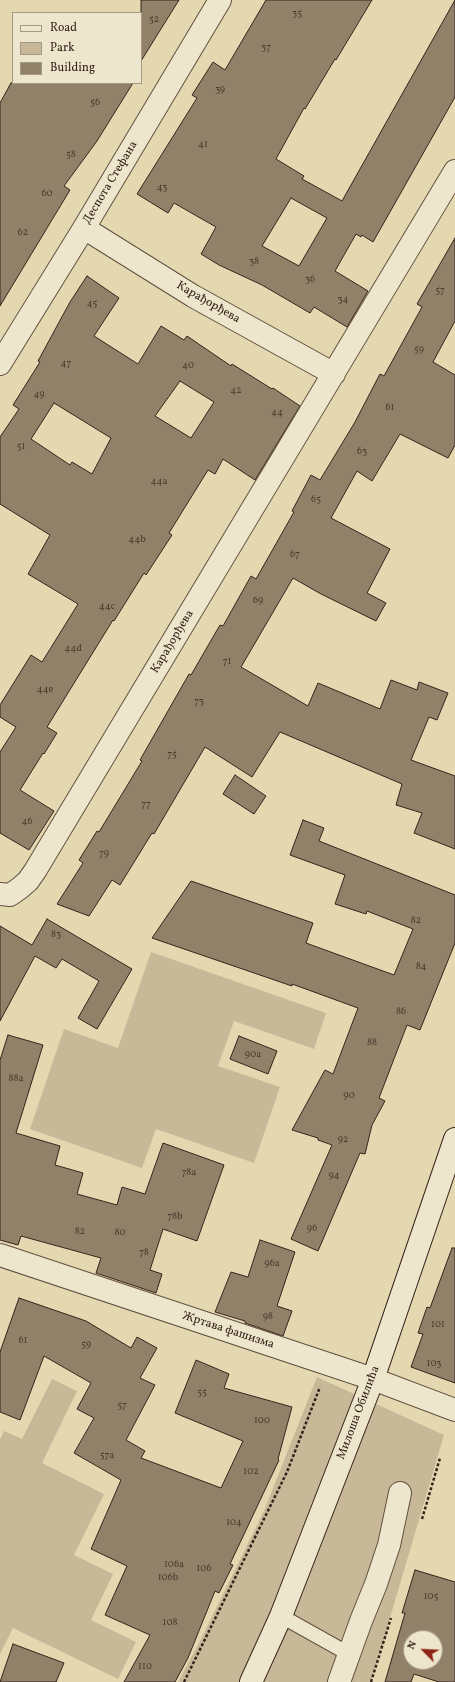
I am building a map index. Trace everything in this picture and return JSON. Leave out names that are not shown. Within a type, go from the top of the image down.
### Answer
[{"type":"street","name":"Деспота Стефана","points":[[0,364],[84,228],[220,0]]},
{"type":"street","name":"Карађорђева","points":[[0,894],[10,895],[28,881],[35,871],[455,171]]},
{"type":"street","name":"Карађорђева","points":[[84,228],[193,296],[334,374]]},
{"type":"street","name":"Милоша Обилића","points":[[251,1682],[281,1616],[373,1379],[455,1139]]},
{"type":"street","name":"Жртава фашизма","points":[[0,1255],[373,1379],[455,1410]]},
{"type":"street","points":[[339,1682],[389,1545],[400,1493]]},
{"type":"lane","points":[[281,1616],[349,1654]]},
{"type":"path","points":[[184,1682],[287,1472],[328,1364]]},
{"type":"green space","points":[[151,952],[326,1013],[314,1049],[234,1021],[218,1066],[280,1087],[254,1163],[156,1129],[142,1168],[30,1129],[64,1029],[118,1048]]},
{"type":"green space","points":[[317,1377],[444,1435],[371,1682],[178,1682],[200,1641],[264,1511]]},
{"type":"green space","points":[[52,1379],[77,1391],[42,1463],[104,1494],[74,1555],[113,1574],[91,1620],[136,1642],[118,1679],[13,1628],[0,1654],[0,1439],[4,1431],[22,1439]]},
{"type":"building","points":[[141,0],[179,0],[142,59],[142,12]]},
{"type":"building","points":[[266,0],[372,0],[336,60],[335,59],[305,109],[304,108],[276,159],[304,176],[302,179],[342,201],[455,0],[455,97],[373,242],[362,235],[361,237],[356,234],[335,271],[368,291],[347,327],[314,307],[310,313],[262,285],[219,265],[201,254],[216,227],[174,203],[168,213],[137,194],[197,98],[192,95],[213,62],[225,70]],"holes":[[[291,198],[327,218],[299,266],[262,246]]]},
{"type":"building","points":[[11,83],[132,84],[97,141],[64,186],[70,190],[0,306],[0,103]]},
{"type":"building","points":[[455,238],[455,321],[433,362],[455,375],[455,445],[448,458],[400,434],[372,481],[357,471],[331,518],[390,549],[367,593],[386,603],[376,621],[321,594],[293,578],[241,667],[308,706],[318,683],[380,709],[391,680],[417,690],[419,682],[448,693],[437,720],[429,717],[411,760],[455,776],[455,849],[414,833],[422,813],[396,805],[402,784],[280,732],[252,777],[205,747],[154,834],[152,833],[120,885],[112,880],[89,916],[57,904],[83,863],[79,860],[97,831],[99,832],[142,761],[140,760],[189,674],[191,675],[220,625],[223,626],[251,576],[256,579],[294,512],[292,511],[311,475],[320,480],[355,422],[380,374],[384,376],[422,307],[417,304]]},
{"type":"building","points":[[87,276],[119,298],[94,336],[138,364],[161,326],[184,340],[187,336],[231,366],[232,364],[300,406],[255,480],[223,459],[215,474],[208,470],[169,533],[172,535],[146,575],[144,573],[114,621],[113,620],[47,727],[57,733],[20,790],[54,811],[29,850],[0,833],[0,752],[16,727],[0,717],[0,705],[31,655],[42,662],[78,604],[28,574],[50,535],[0,504],[0,437],[19,409],[13,405],[40,362],[38,361],[70,302]],"holes":[[[180,381],[214,402],[191,438],[155,416]],[[54,403],[111,438],[92,474],[72,462],[70,465],[31,439]]]},
{"type":"building","points":[[235,775],[266,796],[254,814],[223,794]]},
{"type":"building","points":[[303,820],[324,828],[319,841],[455,895],[455,943],[420,1030],[407,1025],[379,1098],[385,1101],[372,1125],[365,1154],[360,1153],[318,1251],[291,1239],[332,1145],[318,1140],[318,1138],[292,1130],[325,1070],[333,1074],[358,1008],[292,984],[292,986],[152,938],[191,881],[313,923],[306,943],[394,975],[413,929],[367,911],[366,914],[335,904],[345,875],[290,855]]},
{"type":"building","points":[[47,919],[132,969],[97,1029],[78,1018],[99,981],[62,959],[56,968],[35,956],[0,1021],[0,926],[32,945]]},
{"type":"building","points":[[8,1035],[43,1045],[16,1133],[60,1146],[55,1165],[83,1173],[77,1194],[117,1205],[122,1187],[145,1194],[163,1143],[224,1165],[197,1241],[163,1229],[150,1270],[162,1274],[156,1293],[96,1273],[101,1258],[21,1236],[18,1245],[0,1240],[0,1060]]},
{"type":"building","points":[[239,1036],[277,1051],[268,1074],[230,1059]]},
{"type":"building","points":[[260,1240],[295,1252],[277,1306],[292,1311],[283,1336],[245,1323],[245,1321],[215,1312],[231,1272],[248,1277]]},
{"type":"building","points":[[452,1248],[455,1248],[455,1383],[411,1367],[423,1334],[418,1333],[427,1307],[430,1308]]},
{"type":"building","points":[[19,1298],[86,1321],[131,1348],[137,1337],[157,1348],[140,1378],[155,1385],[126,1440],[145,1451],[141,1458],[221,1488],[243,1441],[175,1413],[196,1360],[229,1374],[224,1388],[292,1407],[278,1459],[279,1460],[230,1564],[233,1565],[219,1593],[215,1591],[188,1658],[175,1682],[124,1682],[150,1635],[105,1615],[127,1566],[91,1549],[121,1480],[74,1453],[94,1418],[77,1409],[91,1383],[44,1356],[20,1420],[0,1412],[0,1352]]},
{"type":"building","points":[[415,1570],[455,1582],[455,1682],[439,1682],[414,1674],[411,1682],[385,1682],[405,1613],[402,1613]]},
{"type":"building","points":[[13,1644],[64,1663],[56,1682],[0,1682]]}]
